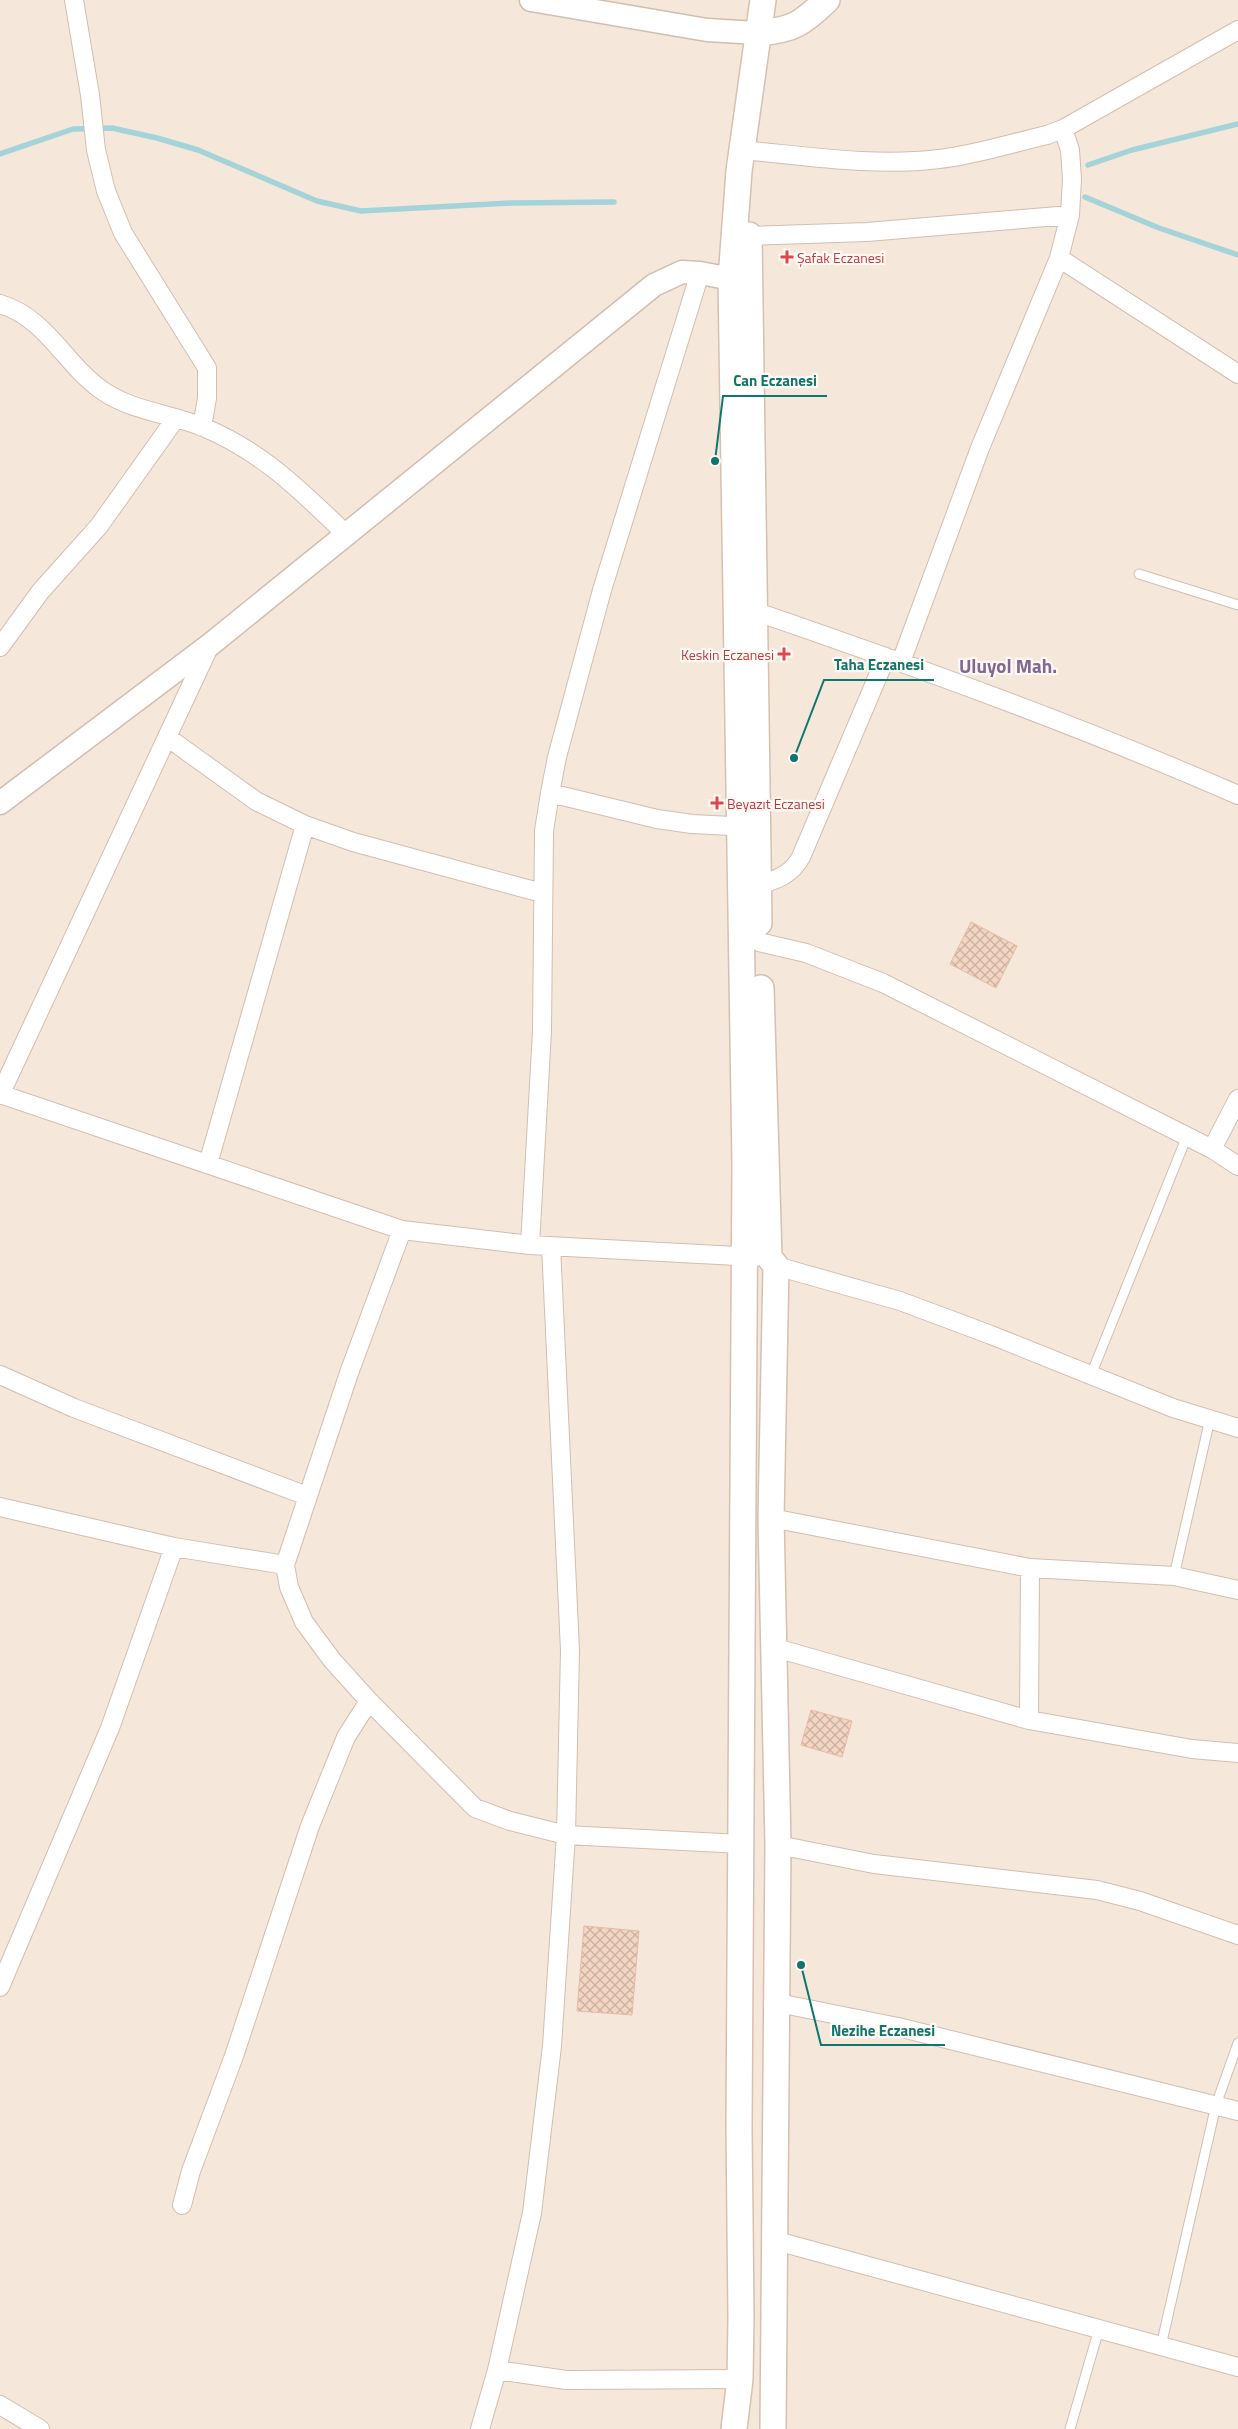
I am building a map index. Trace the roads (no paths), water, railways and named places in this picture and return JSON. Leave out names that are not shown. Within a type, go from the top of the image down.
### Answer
[{"type":"main road","points":[[763,0],[758,33],[748,150],[740,280],[734,548],[749,827],[776,1648],[778,2003],[773,2240],[773,2429]]},
{"type":"main road","points":[[758,33],[782,31],[798,24],[827,0]]},
{"type":"main road","points":[[734,2429],[740,2379],[741,1844],[763,1260],[759,885],[749,827],[754,611],[740,280],[749,236],[748,150]]},
{"type":"street","points":[[74,0],[90,95],[96,150],[106,190],[123,233],[207,368],[207,398],[202,427]]},
{"type":"street","points":[[531,0],[707,30],[758,33]]},
{"type":"street","points":[[748,150],[870,161],[908,162],[941,159],[1063,130],[1238,30]]},
{"type":"street","points":[[759,885],[780,878],[794,870],[801,857],[893,659],[1059,258],[1070,215],[1072,179],[1070,150],[1063,130]]},
{"type":"street","points":[[749,236],[867,232],[1070,215]]},
{"type":"street","points":[[1059,258],[1238,374]]},
{"type":"street","points":[[0,803],[211,644],[654,286],[682,272],[740,280]]},
{"type":"street","points":[[530,1245],[542,1030],[544,831],[550,793],[557,757],[602,590],[700,273]]},
{"type":"street","points":[[0,304],[26,316],[44,330],[88,379],[104,392],[118,400],[202,427],[240,444],[287,477],[347,535]]},
{"type":"street","points":[[0,647],[40,592],[99,526],[176,418]]},
{"type":"street","points":[[754,611],[893,659],[1168,765],[1238,796]]},
{"type":"street","points":[[211,644],[0,1094],[402,1230],[530,1245],[763,1260],[900,1301],[1173,1408],[1238,1428]]},
{"type":"street","points":[[167,738],[256,801],[305,825],[353,842],[542,893]]},
{"type":"street","points":[[550,793],[657,819],[692,824],[749,827]]},
{"type":"street","points":[[208,1164],[305,825]]},
{"type":"street","points":[[759,942],[806,954],[883,983],[1187,1136],[1238,1166]]},
{"type":"street","points":[[1212,1149],[1238,1098]]},
{"type":"street","points":[[402,1230],[307,1496],[285,1565],[289,1588],[304,1622],[332,1660],[369,1701],[475,1808],[510,1822],[566,1835],[741,1844]]},
{"type":"street","points":[[480,2429],[497,2370],[532,2213],[552,2046],[566,1835],[570,1650],[551,1246]]},
{"type":"street","points":[[0,1375],[74,1408],[307,1496]]},
{"type":"street","points":[[0,1506],[174,1547],[285,1565]]},
{"type":"street","points":[[771,1518],[1030,1568],[1174,1576],[1238,1590]]},
{"type":"street","points":[[0,1987],[110,1728],[174,1547]]},
{"type":"street","points":[[1029,1720],[1030,1568]]},
{"type":"street","points":[[776,1648],[1029,1720],[1192,1749],[1238,1753]]},
{"type":"street","points":[[182,2205],[191,2171],[234,2056],[310,1826],[346,1737],[369,1701]]},
{"type":"street","points":[[778,1845],[874,1864],[1097,1890],[1140,1901],[1238,1936]]},
{"type":"street","points":[[778,2003],[898,2027],[1238,2111]]},
{"type":"street","points":[[773,2240],[1238,2367]]},
{"type":"street","points":[[497,2370],[566,2380],[740,2379]]},
{"type":"street","points":[[0,2405],[40,2429]]},
{"type":"lane","points":[[1139,574],[1238,605]]},
{"type":"lane","points":[[1092,1375],[1187,1136]]},
{"type":"lane","points":[[1174,1576],[1210,1419]]},
{"type":"lane","points":[[1161,2346],[1216,2105],[1238,2043]]},
{"type":"lane","points":[[1070,2429],[1099,2329]]},
{"type":"waterway","points":[[1088,165],[1132,150],[1238,124]]},
{"type":"waterway","points":[[0,154],[73,129],[112,128],[198,150],[317,201],[361,211],[511,203],[614,202]]},
{"type":"waterway","points":[[1085,197],[1159,228],[1238,255]]},
{"type":"place","name":"Şafak Eczanesi","points":[[787,257]]},
{"type":"place","name":"Can Eczanesi","points":[[715,461]]},
{"type":"place","name":"Keskin Eczanesi","points":[[784,654]]},
{"type":"place","name":"Taha Eczanesi","points":[[794,758]]},
{"type":"place","name":"Beyazıt Eczanesi","points":[[717,803]]},
{"type":"place","name":"Nezihe Eczanesi","points":[[801,1965]]},
{"type":"district","name":"Uluyol Mah.","points":[[1008,665]]}]
